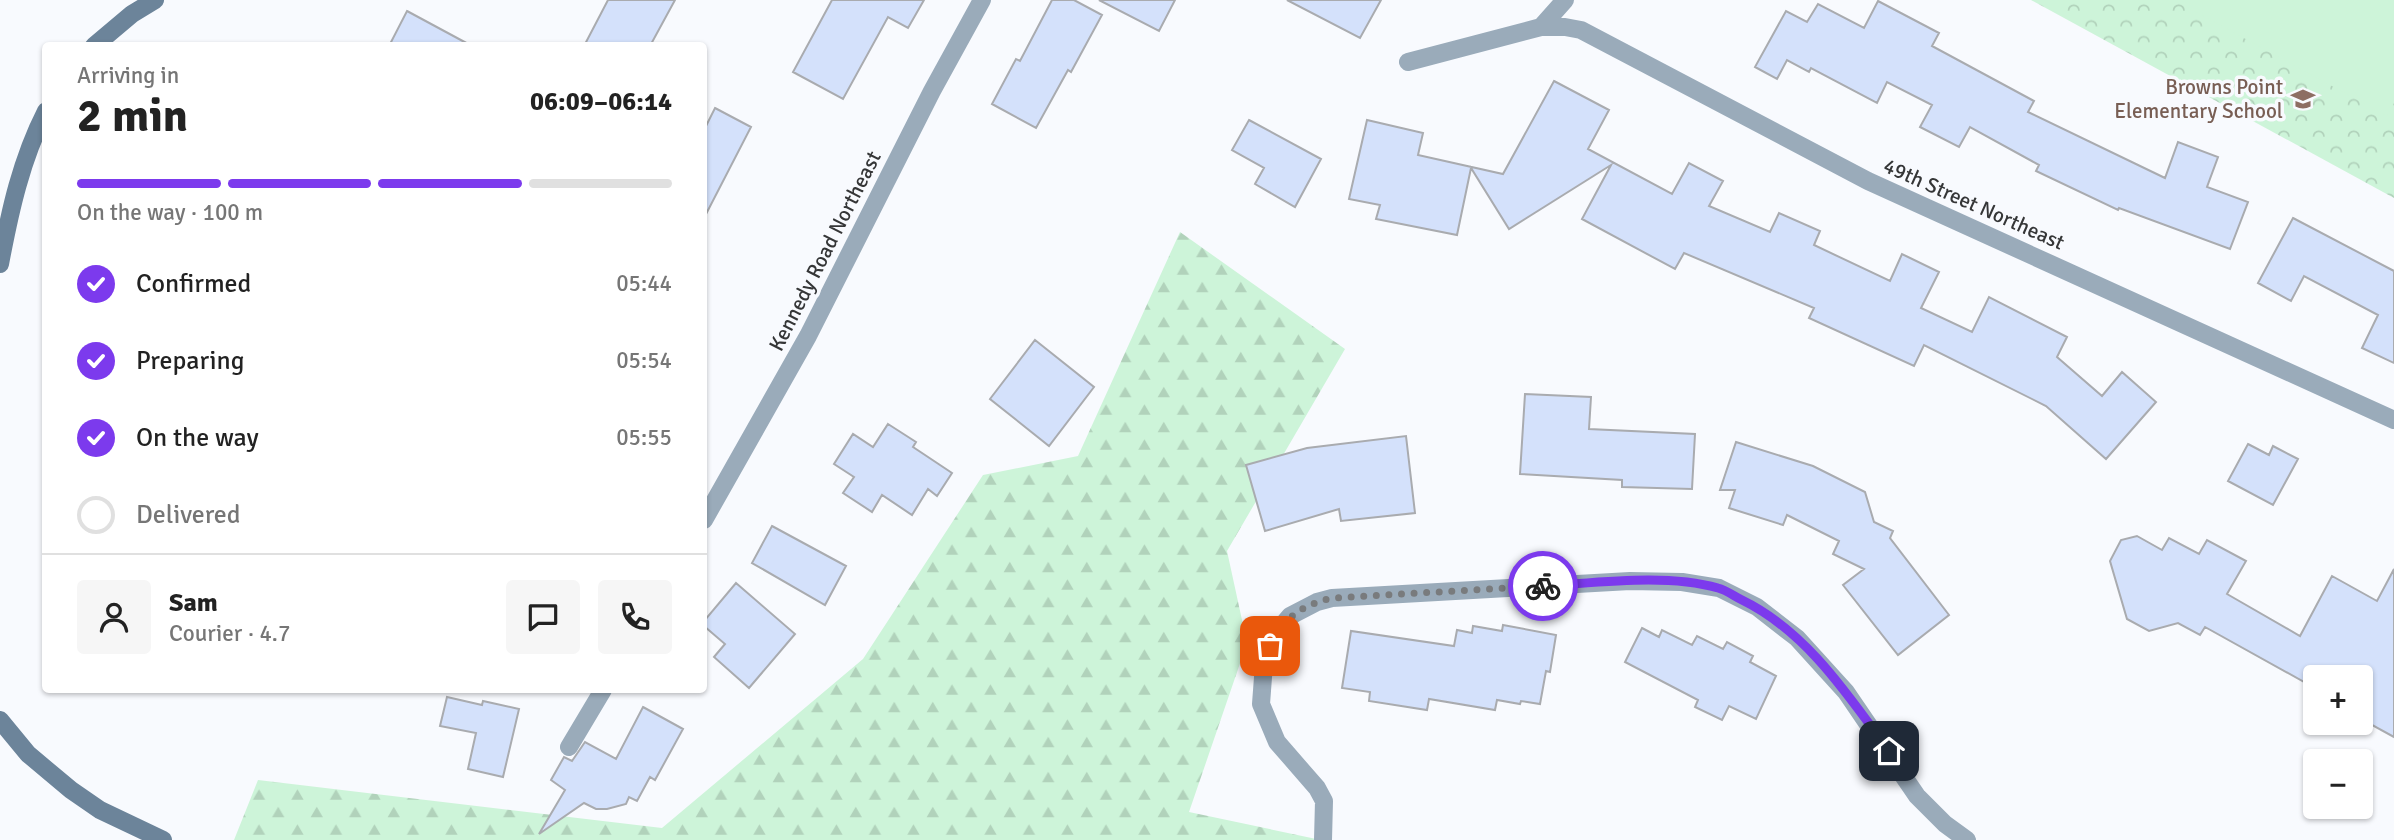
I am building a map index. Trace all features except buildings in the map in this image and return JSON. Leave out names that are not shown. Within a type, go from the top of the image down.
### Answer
[{"type":"street","points":[[99,42],[155,0]]},
{"type":"street","name":"Kennedy Road Northeast","points":[[707,515],[808,336],[932,91],[982,0]]},
{"type":"street","points":[[1541,27],[1565,0]]},
{"type":"street","name":"49th Street Northeast","points":[[1408,62],[1541,27],[1581,30],[1867,181],[2394,420]]},
{"type":"street","points":[[0,264],[18,179],[27,150],[42,119]]},
{"type":"street","points":[[1323,840],[1324,802],[1317,788],[1277,742],[1261,704],[1264,664],[1279,629],[1290,616],[1317,602],[1332,598],[1630,581],[1682,582],[1719,588],[1776,620],[1797,638],[1846,692],[1889,751],[1917,796],[1945,824],[1967,840]]},
{"type":"street","points":[[569,747],[601,693]]},
{"type":"street","points":[[0,720],[28,754],[71,790],[100,810],[163,840]]},
{"type":"green space","name":"Browns Point Elementary School","points":[[2031,0],[2394,0],[2394,198]]},
{"type":"green space","points":[[2174,0],[2394,0],[2394,103],[2387,116]]},
{"type":"green space","points":[[1180,232],[1345,349],[1227,551],[1247,643],[1189,812],[1321,840],[234,840],[258,780],[662,828],[863,659],[983,475],[1078,456]]},
{"type":"way so far","points":[[1270,646],[1290,616],[1317,602],[1332,598],[1543,586]]},
{"type":"place","name":"Browns Point Elementary School","points":[[2303,99]]},
{"type":"route","points":[[1543,586],[1630,581],[1682,582],[1719,588],[1757,607],[1797,638],[1846,692],[1889,751]]}]
